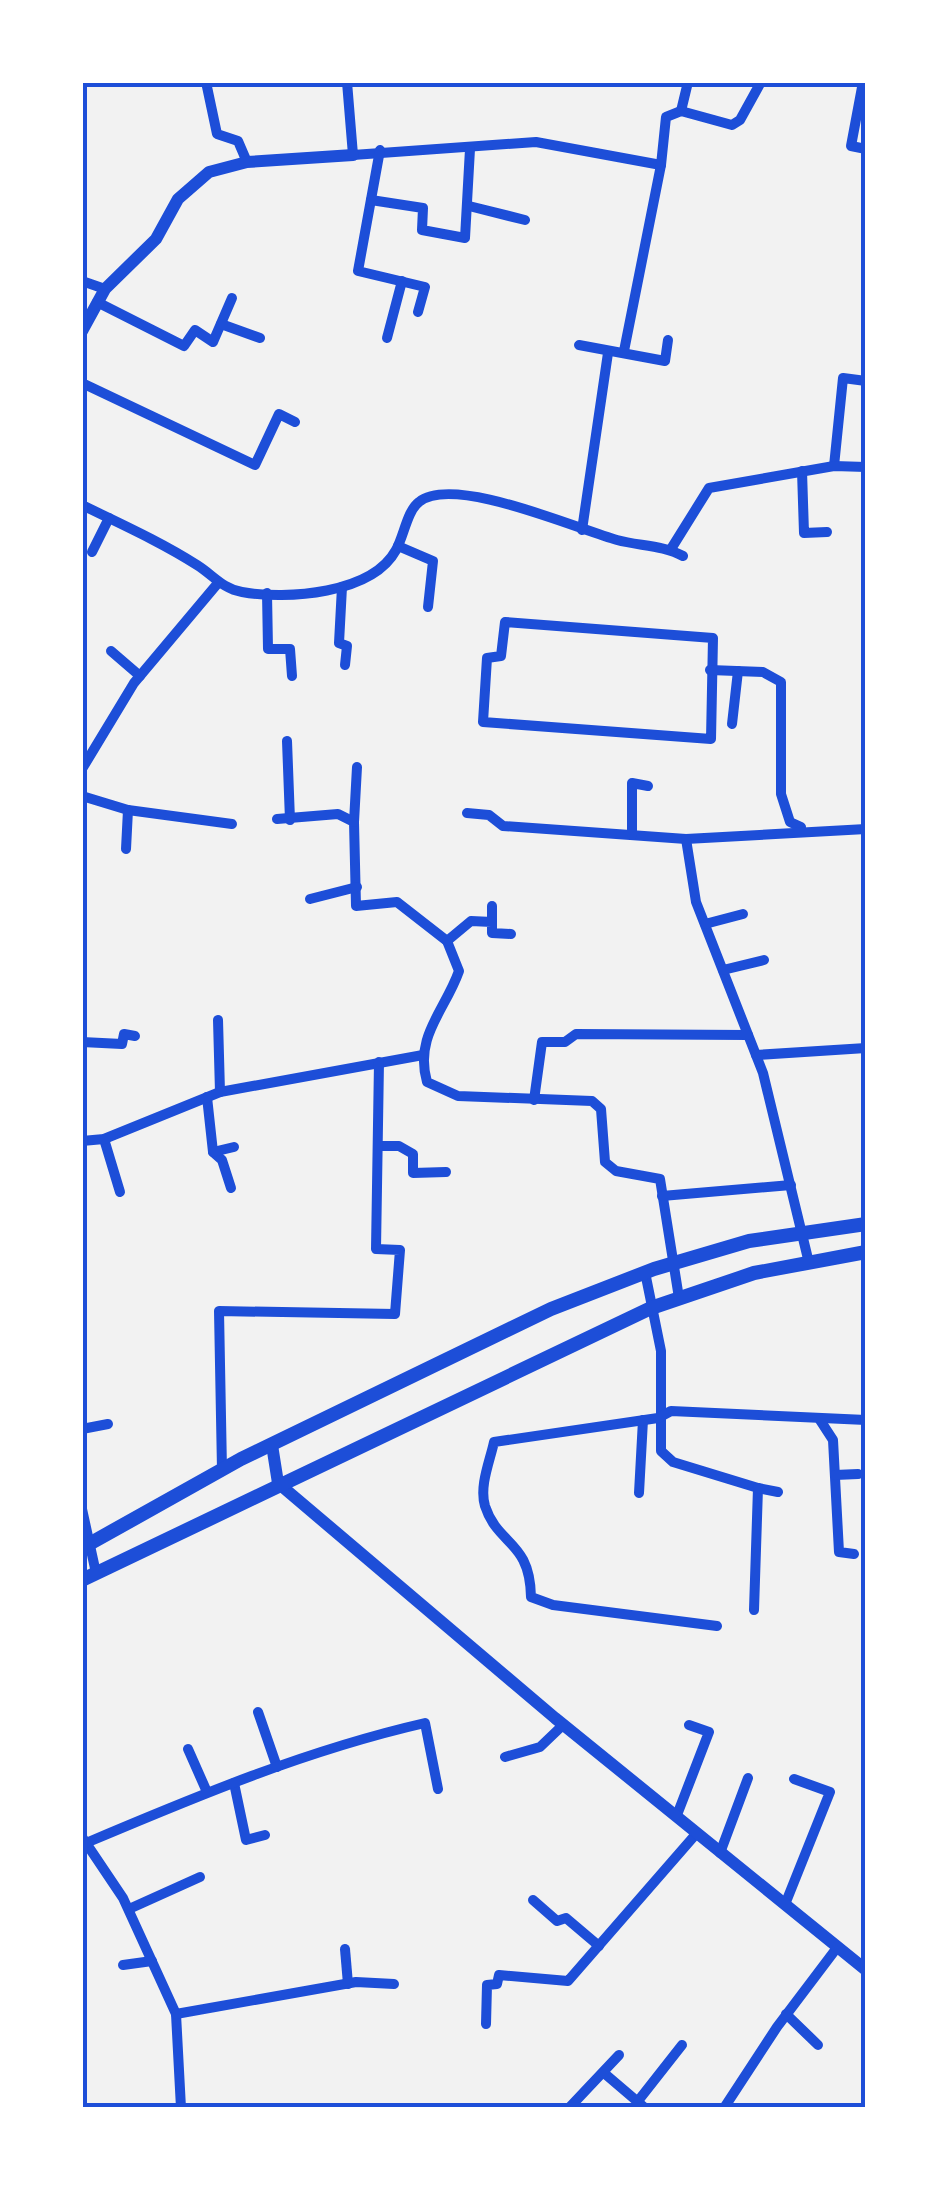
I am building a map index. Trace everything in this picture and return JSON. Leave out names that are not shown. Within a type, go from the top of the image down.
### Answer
[{"type":"main road","points":[[86,1546],[272,1444],[550,1309],[644,1272],[748,1241],[866,1224]]},
{"type":"main road","points":[[89,1576],[651,1308],[754,1273],[866,1252]]},
{"type":"street","points":[[206,82],[217,134],[238,142],[247,162]]},
{"type":"street","points":[[347,82],[353,155]]},
{"type":"street","points":[[681,111],[688,82]]},
{"type":"street","points":[[624,351],[661,165],[666,117],[681,111],[732,125],[740,120],[762,82]]},
{"type":"street","points":[[863,82],[850,146],[866,149]]},
{"type":"street","points":[[82,331],[104,289],[156,239],[178,199],[208,172],[247,162],[380,150],[470,150],[536,142],[661,165]]},
{"type":"street","points":[[380,150],[358,271],[425,287],[418,312]]},
{"type":"street","points":[[370,200],[423,208],[422,230],[464,238],[470,150]]},
{"type":"street","points":[[469,206],[525,220]]},
{"type":"street","points":[[82,281],[104,289]]},
{"type":"street","points":[[386,338],[402,282]]},
{"type":"street","points":[[97,302],[184,346],[195,330],[213,342],[232,298]]},
{"type":"street","points":[[221,324],[260,338]]},
{"type":"street","points":[[579,345],[665,361],[668,340]]},
{"type":"street","points":[[582,530],[608,353]]},
{"type":"street","points":[[834,466],[843,378],[866,381]]},
{"type":"street","points":[[82,384],[255,464],[279,414],[295,422]]},
{"type":"street","points":[[671,549],[708,488],[834,466],[866,467]]},
{"type":"street","points":[[802,472],[804,533],[827,532]]},
{"type":"street","points":[[82,505],[201,567],[218,583],[242,592],[320,593],[359,583],[398,546],[416,503],[429,497],[462,494],[582,530],[671,549],[683,556]]},
{"type":"street","points":[[92,552],[108,518]]},
{"type":"street","points":[[398,546],[433,562],[428,607]]},
{"type":"street","points":[[82,769],[140,676],[218,583]]},
{"type":"street","points":[[342,587],[339,643],[347,646],[345,665]]},
{"type":"street","points":[[266,592],[268,649],[290,649],[292,676]]},
{"type":"street","points":[[505,622],[713,638],[710,670],[711,739],[482,722],[486,658],[501,656],[505,622]]},
{"type":"street","points":[[111,651],[140,676]]},
{"type":"street","points":[[710,670],[763,672],[780,682],[781,794],[790,822],[807,830]]},
{"type":"street","points":[[732,724],[738,671]]},
{"type":"street","points":[[286,740],[290,820]]},
{"type":"street","points":[[356,767],[356,906],[397,902],[447,941],[459,971],[425,1036],[423,1060],[427,1082],[458,1096],[592,1102],[602,1109],[605,1162],[616,1171],[660,1179],[679,1298]]},
{"type":"street","points":[[632,835],[632,783],[648,786]]},
{"type":"street","points":[[82,796],[128,810],[232,824]]},
{"type":"street","points":[[126,849],[128,810]]},
{"type":"street","points":[[467,813],[489,814],[503,826],[686,839],[866,829]]},
{"type":"street","points":[[277,819],[338,814],[354,822]]},
{"type":"street","points":[[686,839],[686,860],[705,924],[756,1055],[809,1263]]},
{"type":"street","points":[[310,900],[356,887]]},
{"type":"street","points":[[492,906],[492,933],[511,934]]},
{"type":"street","points":[[705,924],[742,914]]},
{"type":"street","points":[[447,941],[471,921],[492,922]]},
{"type":"street","points":[[723,970],[764,960]]},
{"type":"street","points":[[218,1020],[220,1092]]},
{"type":"street","points":[[82,1042],[122,1044],[124,1034],[135,1036]]},
{"type":"street","points":[[534,1100],[542,1042],[564,1042],[576,1034],[748,1035]]},
{"type":"street","points":[[756,1055],[866,1048]]},
{"type":"street","points":[[82,1140],[104,1138],[220,1092],[379,1062],[423,1060]]},
{"type":"street","points":[[222,1470],[219,1312],[395,1314],[400,1250],[376,1248],[379,1062]]},
{"type":"street","points":[[207,1097],[214,1152],[222,1160],[231,1188]]},
{"type":"street","points":[[104,1138],[120,1192]]},
{"type":"street","points":[[378,1146],[399,1146],[413,1154],[413,1172],[446,1172]]},
{"type":"street","points":[[214,1152],[234,1147]]},
{"type":"street","points":[[662,1196],[791,1185]]},
{"type":"street","points":[[644,1272],[661,1351],[658,1418],[662,1451],[674,1462],[778,1492]]},
{"type":"street","points":[[717,1626],[552,1605],[531,1596],[530,1567],[486,1510],[483,1492],[494,1442],[658,1418],[671,1411],[866,1420]]},
{"type":"street","points":[[639,1493],[643,1420]]},
{"type":"street","points":[[820,1420],[833,1440],[839,1552],[854,1554]]},
{"type":"street","points":[[82,1429],[108,1424]]},
{"type":"street","points":[[272,1444],[278,1483],[696,1834],[786,1902],[836,1949],[864,1962]]},
{"type":"street","points":[[835,1476],[858,1474]]},
{"type":"street","points":[[754,1610],[758,1488]]},
{"type":"street","points":[[82,1509],[89,1576]]},
{"type":"street","points":[[258,1712],[277,1766]]},
{"type":"street","points":[[181,2108],[176,2014],[129,1909],[84,1840],[346,1741],[425,1723],[438,1789]]},
{"type":"street","points":[[505,1758],[540,1747],[563,1724]]},
{"type":"street","points":[[677,1815],[709,1732],[689,1725]]},
{"type":"street","points":[[188,1749],[207,1792]]},
{"type":"street","points":[[720,1853],[748,1778]]},
{"type":"street","points":[[786,1902],[830,1792],[794,1780]]},
{"type":"street","points":[[234,1783],[246,1840],[265,1835]]},
{"type":"street","points":[[486,2024],[487,1985],[497,1984],[500,1975],[568,1981],[696,1834]]},
{"type":"street","points":[[129,1909],[200,1878]]},
{"type":"street","points":[[533,1900],[557,1921],[566,1913],[599,1946]]},
{"type":"street","points":[[344,1949],[348,1984]]},
{"type":"street","points":[[724,2108],[786,2014],[836,1949]]},
{"type":"street","points":[[123,1965],[152,1961]]},
{"type":"street","points":[[176,2014],[348,1984],[394,1984]]},
{"type":"street","points":[[786,2014],[818,2045]]},
{"type":"street","points":[[604,2073],[641,2104],[682,2045]]},
{"type":"street","points":[[569,2108],[619,2055]]}]
